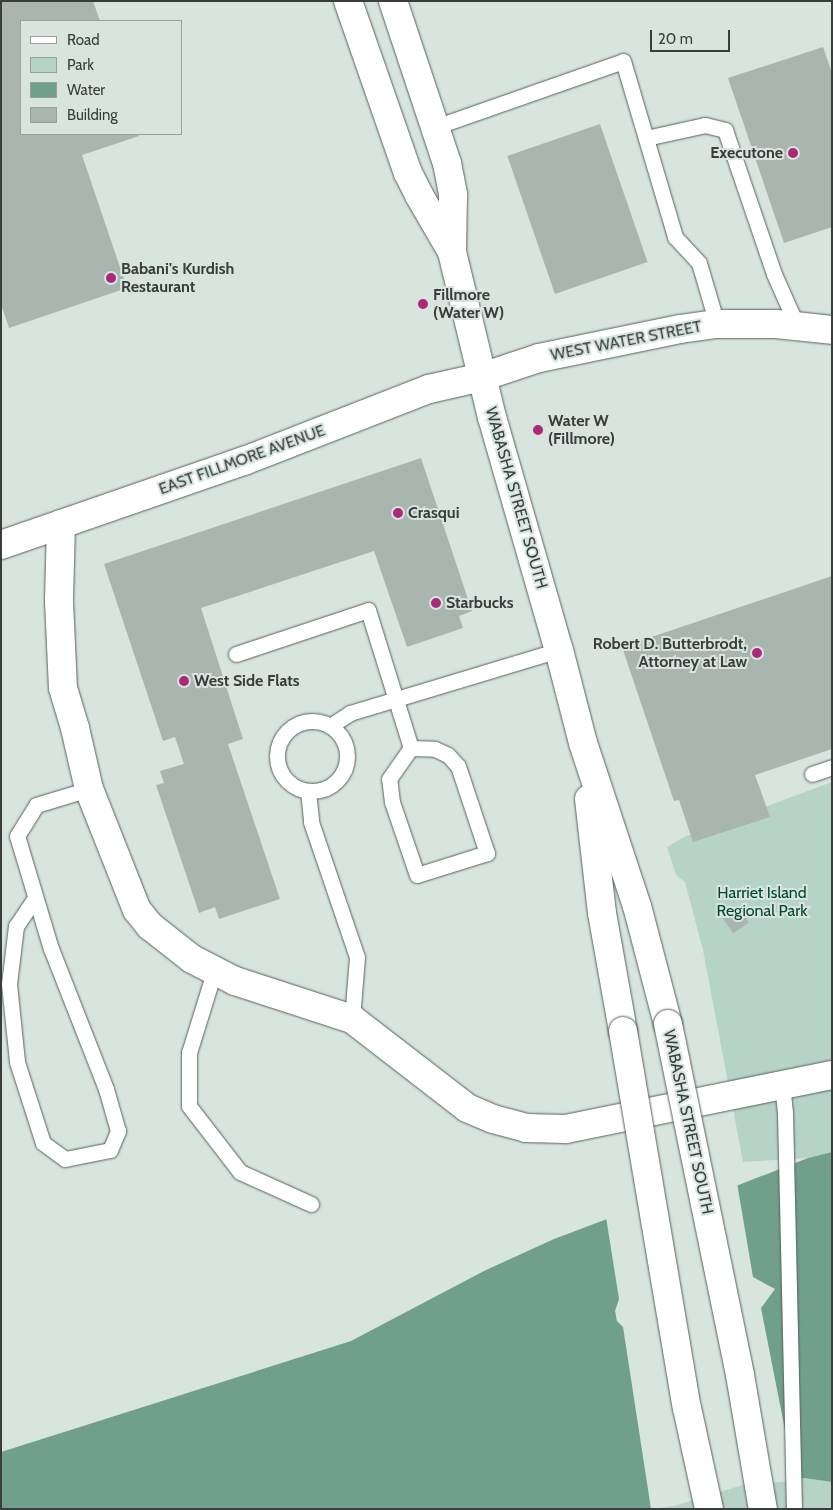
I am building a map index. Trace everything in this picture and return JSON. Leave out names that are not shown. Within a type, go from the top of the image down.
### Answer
[{"type":"main road","name":"WABASHA STREET SOUTH","points":[[348,1],[408,173],[418,195],[452,252]]},
{"type":"main road","name":"WABASHA STREET SOUTH","points":[[393,1],[448,163],[453,194],[452,252],[482,377],[560,650],[583,743],[637,906],[668,1024],[740,1375],[762,1509]]},
{"type":"main road","name":"WEST WATER STREET","points":[[482,377],[539,358],[662,331],[717,324],[797,326],[832,330]]},
{"type":"main road","name":"EAST FILLMORE AVENUE","points":[[1,545],[244,461],[430,389],[482,377]]},
{"type":"main road","points":[[61,524],[59,601],[63,688],[75,728],[89,790],[136,910],[167,941],[192,959],[235,982],[352,1019],[467,1108],[493,1119],[526,1128],[566,1129],[832,1075]]},
{"type":"main road","name":"WABASHA STREET SOUTH","points":[[583,743],[602,913],[687,1408],[709,1509]]},
{"type":"lane","points":[[435,127],[624,61],[675,237],[699,263],[717,324]]},
{"type":"lane","points":[[646,138],[705,126],[725,130],[774,274],[797,326]]},
{"type":"lane","points":[[236,654],[368,610],[411,748]]},
{"type":"lane","points":[[330,726],[350,713],[560,650]]},
{"type":"lane","points":[[308,722],[330,726],[339,734],[345,744],[348,756],[346,768],[340,778],[331,786],[320,791],[308,791],[297,788],[281,772],[278,762],[281,740],[297,725],[308,722]]},
{"type":"lane","points":[[411,748],[435,748],[448,755],[458,766],[487,853],[417,875],[392,802],[389,779],[411,748]]},
{"type":"lane","points":[[812,774],[832,767]]},
{"type":"lane","points":[[36,898],[16,926],[11,965],[9,984],[16,1062],[43,1143],[65,1158],[110,1150],[118,1131],[106,1089],[51,949],[36,898],[17,836],[36,805],[89,790]]},
{"type":"lane","points":[[308,791],[311,822],[357,957],[352,1019]]},
{"type":"lane","points":[[214,972],[189,1053],[189,1106],[240,1172],[311,1204]]},
{"type":"lane","points":[[782,1084],[785,1113],[794,1503]]},
{"type":"green space","name":"Harriet Island Regional Park","points":[[832,782],[832,1152],[808,1158],[743,1162],[703,950],[685,882],[676,875],[667,847],[684,837]]},
{"type":"green space","points":[[804,1478],[832,1482],[832,1509],[649,1509],[746,1482]]},
{"type":"water","points":[[832,1152],[832,1482],[804,1478],[746,1482],[649,1509],[1,1509],[1,1452],[351,1341],[484,1271],[554,1239],[623,1213],[718,1193],[808,1158]]},
{"type":"pier","points":[[737,1183],[753,1277],[775,1289],[761,1308],[795,1481],[746,1484],[674,1506],[651,1509],[623,1327],[617,1321],[615,1311],[619,1299],[606,1217],[623,1211],[718,1190]]},
{"type":"building","points":[[1,1],[93,1],[100,20],[20,20],[20,135],[138,135],[82,155],[127,288],[9,328],[1,304]]},
{"type":"building","name":"Executone","points":[[823,47],[832,73],[832,227],[784,243],[728,78]]},
{"type":"building","points":[[600,124],[648,262],[555,294],[507,156]]},
{"type":"building","name":"West Side Flats","points":[[421,458],[472,611],[459,616],[463,628],[407,647],[374,551],[201,608],[243,739],[228,744],[280,899],[219,919],[215,907],[199,913],[156,785],[164,783],[160,771],[184,764],[175,737],[163,741],[104,564]]},
{"type":"building","points":[[832,576],[832,749],[755,775],[770,817],[693,842],[679,800],[674,801],[622,647]]},
{"type":"building","points":[[738,907],[749,923],[733,933],[722,918]]},
{"type":"place","name":"Executone","points":[[793,153]]},
{"type":"place","name":"Babani's Kurdish Restaurant","points":[[111,278]]},
{"type":"place","name":"Fillmore (Water W)","points":[[423,304]]},
{"type":"place","name":"Water W (Fillmore)","points":[[538,430]]},
{"type":"place","name":"Crasqui","points":[[398,513]]},
{"type":"place","name":"Starbucks","points":[[436,603]]},
{"type":"place","name":"Robert D. Butterbrodt, Attorney at Law","points":[[757,653]]},
{"type":"place","name":"West Side Flats","points":[[184,681]]}]
